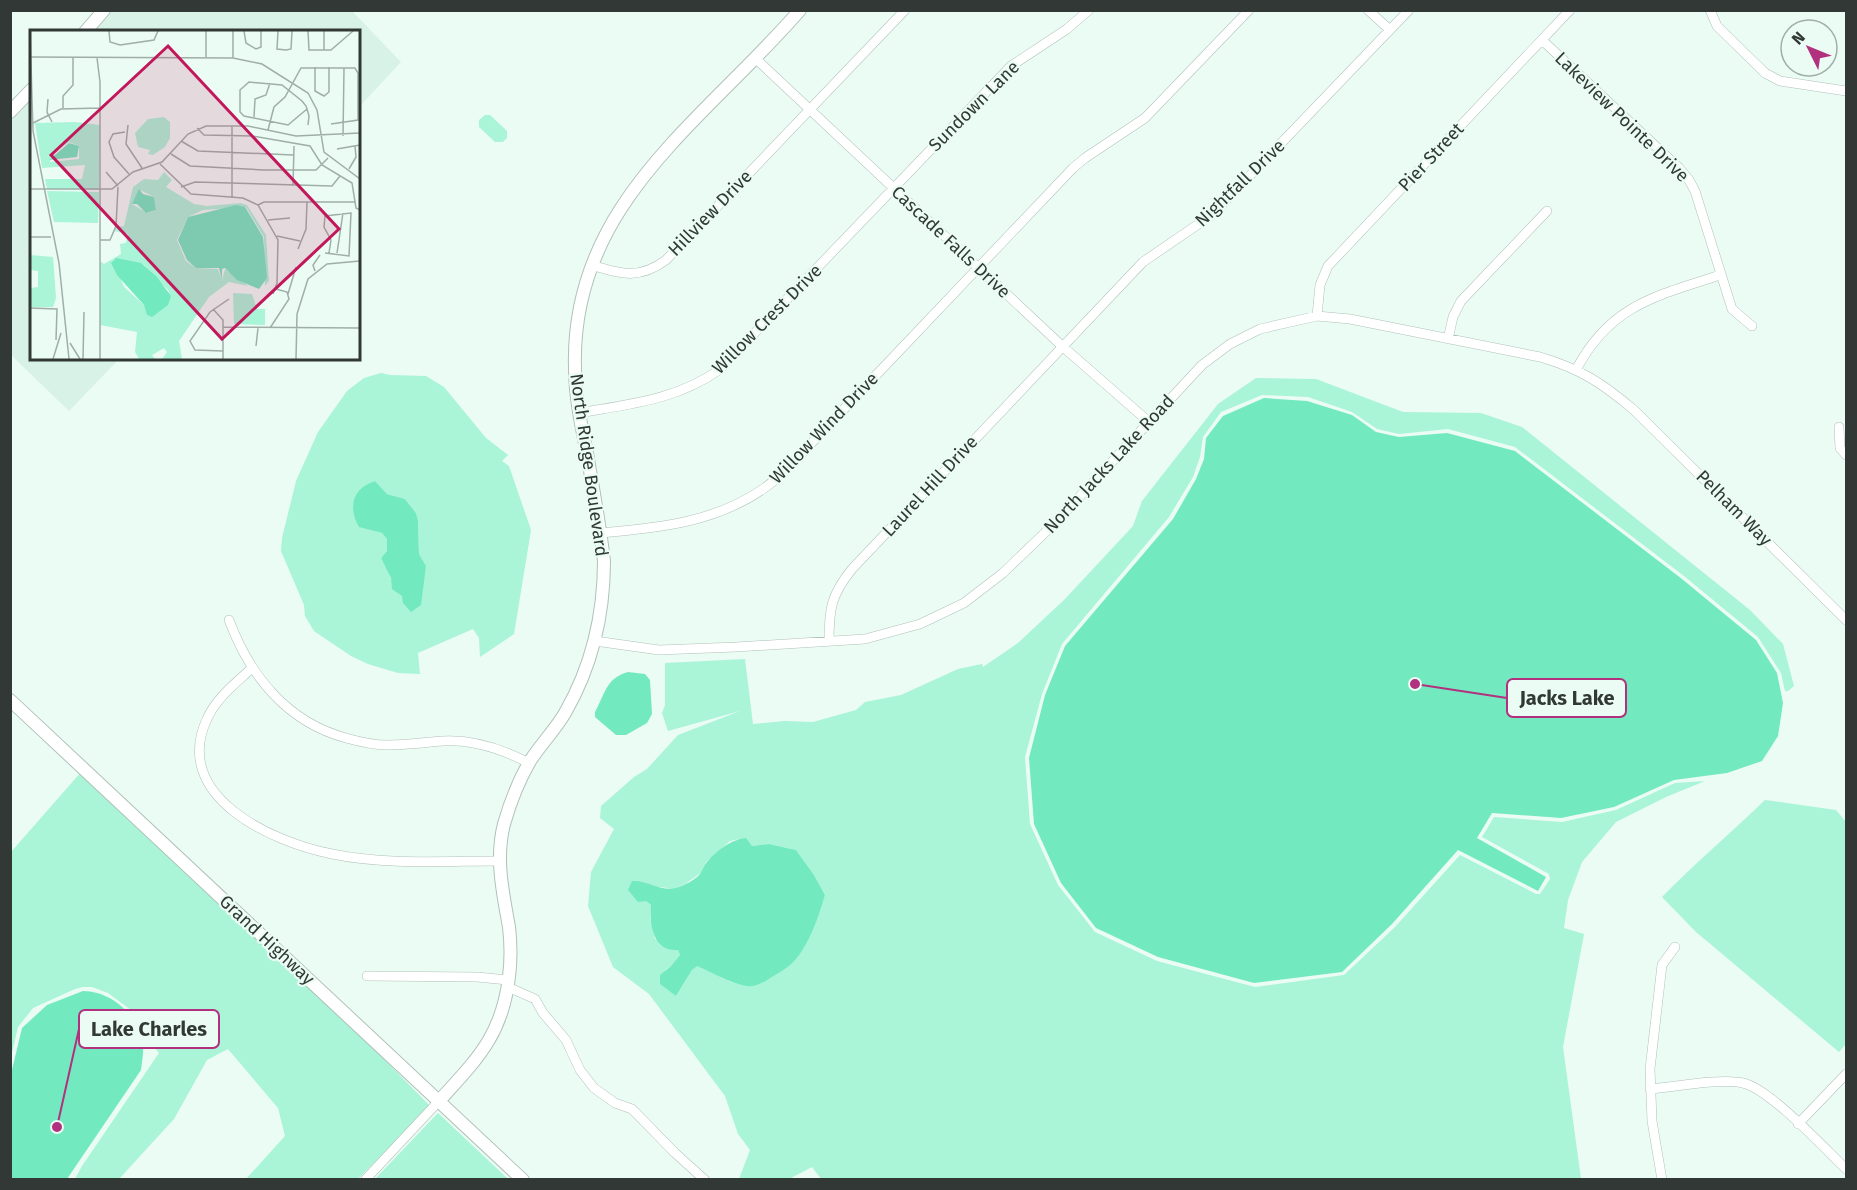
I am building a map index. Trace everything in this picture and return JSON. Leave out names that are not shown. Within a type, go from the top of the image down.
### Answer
[{"type":"street","points":[[87,30],[104,10]]},
{"type":"street","name":"North Ridge Boulevard","points":[[529,763],[552,734],[576,693],[595,641],[604,578],[600,533],[579,413],[574,367],[575,339],[583,292],[591,264],[612,220],[639,182],[800,10]]},
{"type":"street","name":"Hillview Drive","points":[[591,264],[616,273],[628,274],[639,273],[658,266],[666,260],[905,10]]},
{"type":"street","name":"Sundown Lane","points":[[894,189],[1011,66],[1067,29],[1089,10]]},
{"type":"street","name":"Willow Wind Drive","points":[[600,533],[686,522],[730,508],[764,488],[779,476],[1073,168],[1150,114],[1249,10]]},
{"type":"street","points":[[1368,10],[1390,30]]},
{"type":"street","name":"Nightfall Drive","points":[[1062,346],[1143,262],[1199,225],[1218,209],[1409,10]]},
{"type":"street","name":"Pier Street","points":[[1317,316],[1320,285],[1328,266],[1570,10]]},
{"type":"street","points":[[1710,10],[1717,26],[1765,73],[1780,81],[1846,91]]},
{"type":"street","name":"Lakeview Pointe Drive","points":[[1542,40],[1689,180],[1695,191],[1732,309],[1752,326]]},
{"type":"street","name":"Cascade Falls Drive","points":[[755,58],[1062,346],[1149,422]]},
{"type":"street","points":[[10,111],[30,91]]},
{"type":"street","name":"Willow Crest Drive","points":[[579,413],[668,396],[693,386],[713,374],[733,357],[894,189]]},
{"type":"street","points":[[1448,339],[1453,317],[1461,301],[1547,211]]},
{"type":"street","points":[[1576,370],[1602,330],[1622,314],[1647,300],[1720,275]]},
{"type":"street","name":"North Jacks Lake Road","points":[[595,641],[659,650],[865,639],[920,624],[964,603],[1021,558],[1202,365],[1230,344],[1260,329],[1317,316],[1350,319],[1540,357],[1576,370],[1605,385],[1619,397]]},
{"type":"street","name":"Laurel Hill Drive","points":[[829,641],[831,603],[843,580],[1062,346]]},
{"type":"street","name":"Pelham Way","points":[[1619,397],[1643,418],[1846,621]]},
{"type":"street","points":[[1839,427],[1840,448],[1846,455]]},
{"type":"street","points":[[229,620],[236,640],[252,668],[274,697],[288,709],[320,729],[375,745],[443,741],[483,745],[510,753],[529,763],[504,825],[500,861],[510,943],[508,984],[502,1013],[490,1039],[473,1063],[365,1179]]},
{"type":"street","points":[[252,668],[215,705],[199,743],[200,760],[210,788],[225,806],[261,829],[330,854],[401,861],[500,861]]},
{"type":"street","name":"Grand Highway","points":[[10,700],[523,1179]]},
{"type":"street","points":[[1662,1179],[1652,1121],[1650,1089],[1652,1044],[1662,965],[1675,947]]},
{"type":"street","points":[[367,976],[477,977],[508,984],[535,999],[543,1013],[566,1040],[580,1070],[594,1088],[615,1103],[632,1109],[675,1153],[705,1179]]},
{"type":"street","points":[[1798,1124],[1846,1074]]},
{"type":"street","points":[[1650,1089],[1731,1082],[1760,1090],[1846,1169]]},
{"type":"shaded area","points":[[111,11],[352,11],[401,62],[360,106],[360,30],[93,30]]},
{"type":"shaded area","points":[[30,97],[30,360],[118,360],[69,411],[11,355],[10,118]]},
{"type":"shaded area","points":[[485,115],[490,115],[507,131],[507,138],[503,142],[495,142],[479,127],[479,120]]},
{"type":"shaded area","points":[[381,373],[426,376],[444,387],[486,438],[508,455],[502,461],[509,466],[531,530],[514,634],[480,657],[479,638],[473,629],[418,653],[420,674],[398,673],[351,656],[314,631],[305,616],[304,605],[281,551],[296,481],[318,432],[347,391],[364,378]],"holes":[[[375,481],[387,494],[405,499],[416,513],[419,554],[426,566],[424,577],[403,596],[396,589],[381,558],[387,551],[387,539],[382,533],[360,527],[355,513],[354,506],[358,494],[368,484]]]},
{"type":"shaded area","points":[[1256,378],[1316,379],[1403,412],[1481,413],[1522,427],[1750,610],[1783,644],[1794,686],[1788,691],[1785,691],[1781,673],[1758,637],[1684,576],[1515,447],[1448,429],[1399,434],[1377,429],[1352,412],[1308,397],[1262,395],[1221,412],[1203,437],[1200,457],[1193,477],[1169,517],[1062,644],[1042,694],[1025,757],[1030,824],[1058,885],[1095,932],[1157,961],[1255,987],[1344,975],[1395,927],[1460,855],[1540,894],[1550,879],[1549,874],[1482,837],[1494,817],[1562,822],[1616,810],[1675,783],[1705,781],[1616,822],[1582,862],[1568,900],[1564,928],[1584,934],[1563,1047],[1581,1179],[822,1180],[812,1167],[789,1179],[739,1179],[750,1150],[738,1134],[725,1096],[649,994],[613,967],[588,906],[591,872],[614,829],[600,818],[601,806],[634,777],[647,769],[678,735],[740,711],[668,731],[662,713],[665,705],[665,663],[745,659],[753,724],[784,721],[813,722],[856,710],[865,702],[901,695],[958,669],[982,664],[983,667],[1018,643],[1065,599],[1133,526],[1142,501],[1218,404]],"holes":[[[745,838],[752,846],[769,844],[796,850],[814,875],[825,895],[810,935],[787,967],[762,980],[744,985],[738,984],[697,965],[676,996],[665,970],[680,955],[678,950],[655,939],[650,918],[651,905],[646,901],[660,887],[674,889],[702,872],[706,862],[730,841]]]},
{"type":"shaded area","points":[[1264,398],[1307,401],[1352,415],[1376,432],[1399,437],[1447,433],[1515,451],[1682,579],[1756,640],[1777,673],[1783,703],[1778,736],[1762,761],[1727,773],[1674,780],[1614,807],[1561,818],[1492,813],[1477,838],[1546,877],[1538,891],[1458,850],[1392,924],[1342,972],[1254,983],[1158,957],[1096,928],[1061,883],[1034,824],[1029,758],[1045,695],[1065,646],[1173,519],[1196,479],[1204,459],[1206,438],[1223,416]]},
{"type":"shaded area","points":[[375,481],[387,494],[405,499],[416,513],[418,520],[419,554],[426,566],[421,605],[411,612],[403,603],[402,596],[392,589],[391,578],[381,558],[387,551],[387,539],[382,533],[359,527],[354,513],[354,499],[357,494],[361,488]]},
{"type":"shaded area","points":[[628,672],[645,674],[650,680],[652,714],[647,723],[626,735],[616,735],[595,717],[595,712],[604,693],[615,678]]},
{"type":"shaded area","points":[[82,771],[322,996],[430,1106],[358,1179],[246,1179],[285,1136],[278,1108],[228,1049],[207,1060],[174,1119],[119,1179],[75,1179],[159,1053],[145,1035],[135,1013],[108,993],[92,987],[83,987],[33,1008],[18,1027],[11,1057],[11,852]]},
{"type":"shaded area","points":[[1765,800],[1836,810],[1846,822],[1846,1044],[1839,1052],[1696,932],[1662,897]]},
{"type":"shaded area","points":[[746,838],[752,846],[769,844],[796,850],[814,875],[825,895],[812,933],[802,951],[790,965],[760,984],[747,986],[740,984],[697,966],[692,970],[676,996],[660,984],[660,975],[680,955],[678,950],[670,949],[658,942],[652,928],[651,905],[646,901],[638,902],[628,890],[632,881],[671,889],[683,885],[698,876],[706,863],[720,850],[730,843]]},
{"type":"shaded area","points":[[83,991],[103,995],[113,1000],[129,1014],[143,1042],[141,1070],[67,1179],[11,1179],[11,1074],[22,1028],[47,1005]]},
{"type":"shaded area","points":[[438,1113],[508,1179],[375,1179]]},
{"type":"place","name":"Jacks Lake","points":[[1415,684]]},
{"type":"place","name":"Lake Charles","points":[[57,1127]]}]
